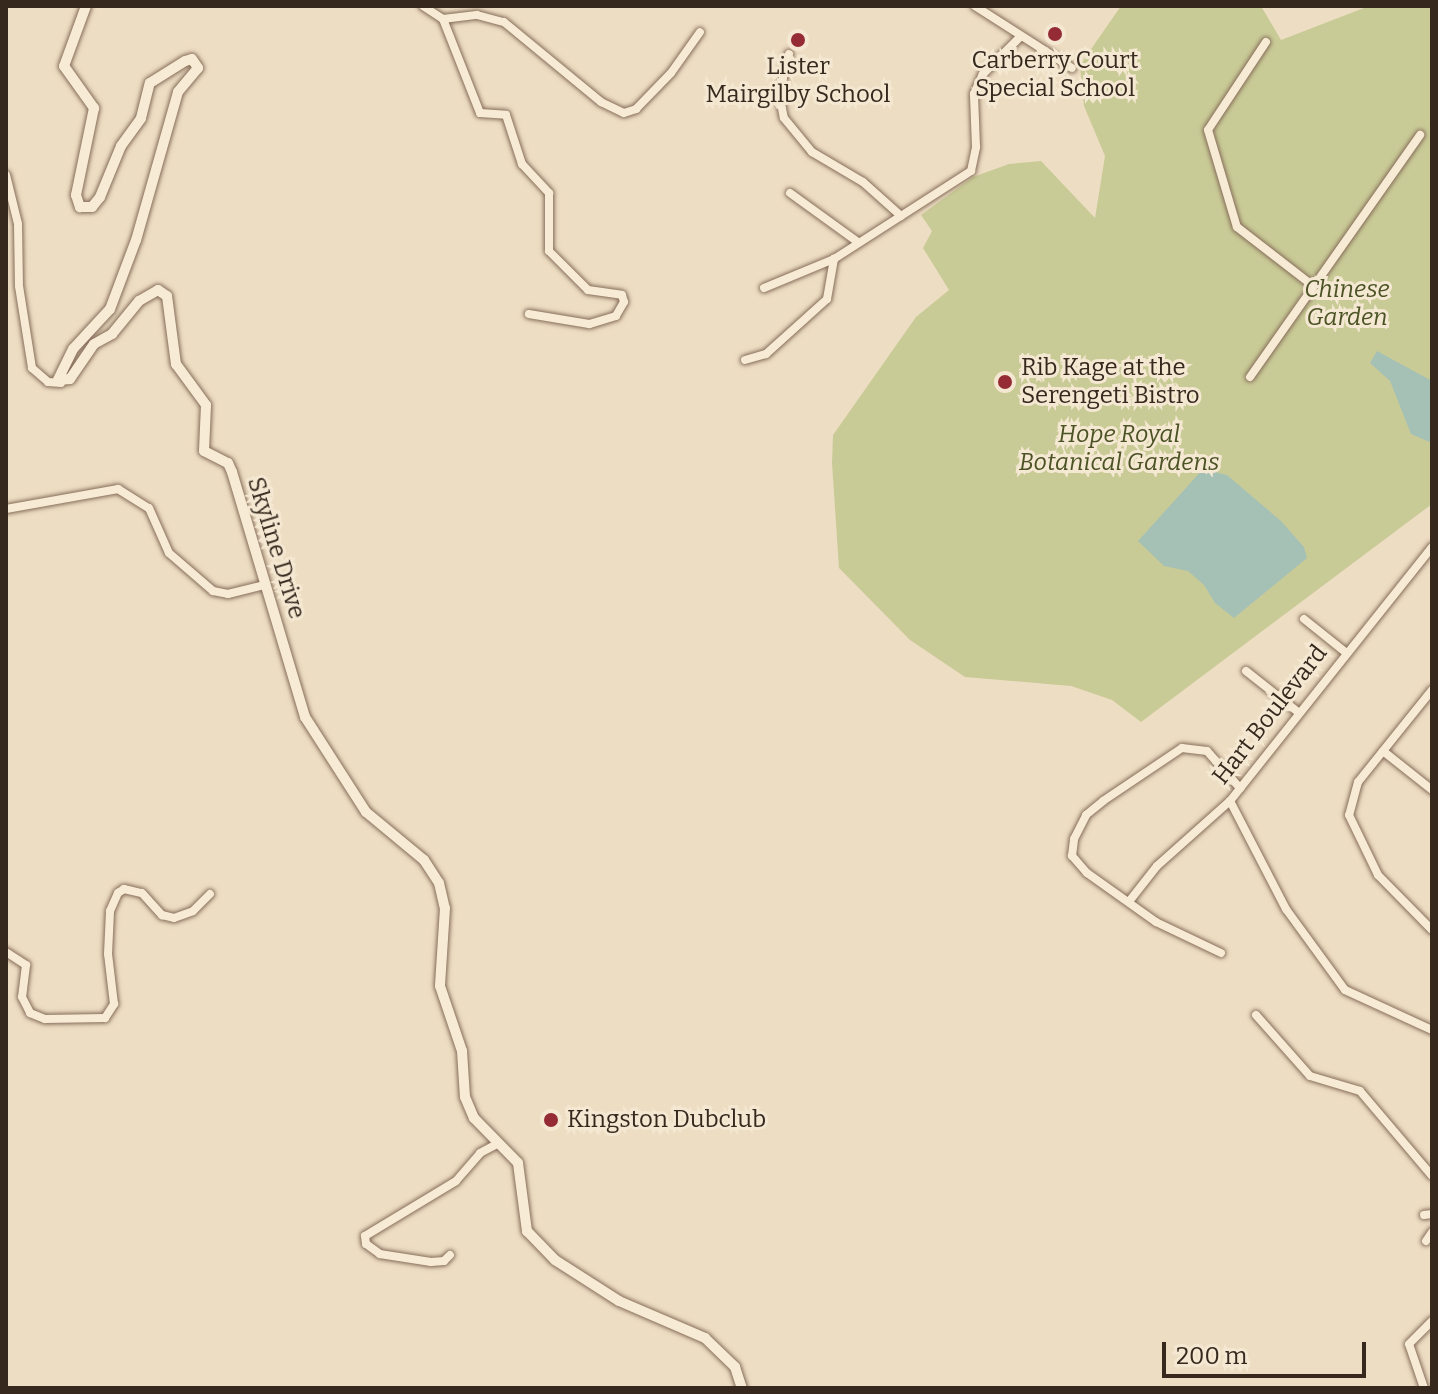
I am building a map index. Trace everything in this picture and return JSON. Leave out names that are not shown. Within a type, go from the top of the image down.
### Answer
[{"type":"street","points":[[6,175],[18,224],[19,286],[32,368],[48,382],[61,383],[61,369],[73,349],[110,309],[136,240],[178,92],[198,68],[192,59],[185,61],[150,83],[141,118],[121,146],[100,197],[92,207],[80,207],[76,195],[94,108],[64,66],[86,6]]},
{"type":"street","points":[[423,6],[443,19],[480,113],[506,115],[522,164],[549,193],[549,251],[582,286],[622,295],[624,302],[616,316],[589,324],[529,314]]},
{"type":"street","points":[[975,6],[1072,68]]},
{"type":"street","points":[[443,19],[477,15],[504,22],[601,102],[624,113],[636,109],[671,73],[700,32]]},
{"type":"street","points":[[764,288],[834,259],[971,171],[976,147],[974,94],[983,74],[1020,37]]},
{"type":"street","points":[[1266,42],[1208,130],[1237,227],[1312,285]]},
{"type":"street","points":[[789,54],[779,93],[784,118],[812,152],[863,182],[901,216]]},
{"type":"street","points":[[1250,377],[1420,135]]},
{"type":"street","points":[[790,193],[858,242]]},
{"type":"street","points":[[745,360],[766,354],[827,299],[834,259]]},
{"type":"street","name":"Skyline Drive","points":[[61,383],[139,301],[158,290],[167,296],[176,364],[206,405],[204,451],[228,463],[305,717],[366,812],[424,860],[439,883],[445,908],[440,986],[462,1051],[465,1097],[474,1118],[518,1163],[523,1222],[534,1243],[619,1301],[705,1338],[735,1367],[742,1388]]},
{"type":"street","points":[[6,509],[118,489],[149,508],[169,553],[213,591],[228,594],[265,585]]},
{"type":"street","name":"Hart Boulevard","points":[[1131,899],[1157,866],[1230,801],[1344,651],[1432,547]]},
{"type":"street","points":[[1304,619],[1344,651]]},
{"type":"street","points":[[1246,671],[1298,712]]},
{"type":"street","points":[[1432,690],[1358,782],[1349,815],[1378,875],[1432,930]]},
{"type":"street","points":[[1221,953],[1156,922],[1131,899],[1087,873],[1072,856],[1086,815],[1152,765],[1190,745],[1207,751],[1240,788]]},
{"type":"street","points":[[1383,751],[1432,790]]},
{"type":"street","points":[[1230,801],[1286,909],[1345,990],[1432,1030]]},
{"type":"street","points":[[6,952],[26,965],[22,997],[30,1013],[45,1019],[105,1018],[114,1004],[108,954],[110,911],[118,893],[142,893],[162,915],[174,918],[193,911],[210,894]]},
{"type":"street","points":[[1256,1015],[1310,1076],[1360,1091],[1432,1176]]},
{"type":"street","points":[[450,1255],[444,1261],[431,1262],[380,1254],[366,1244],[365,1236],[456,1181],[480,1153],[499,1143]]},
{"type":"street","points":[[1426,1241],[1432,1232]]},
{"type":"street","points":[[1424,1388],[1409,1344],[1432,1321]]},
{"type":"green space","name":"Hope Royal Botanical Gardens","points":[[1121,6],[1261,6],[1281,40],[1369,6],[1432,6],[1432,504],[1141,722],[1112,700],[1071,686],[965,677],[910,640],[839,568],[832,463],[833,435],[916,317],[949,290],[923,248],[932,231],[921,215],[973,177],[1009,164],[1041,161],[1095,218],[1105,156],[1084,106],[1080,65]]},
{"type":"shaded area","points":[[1377,351],[1432,381],[1432,443],[1411,434],[1390,381],[1370,363]]},
{"type":"shaded area","points":[[1203,469],[1227,475],[1281,521],[1304,547],[1307,558],[1234,618],[1215,603],[1204,585],[1188,571],[1164,566],[1138,541]]},
{"type":"place","name":"Carberry Court Special School","points":[[1055,34]]},
{"type":"place","name":"Lister Mairgilby School","points":[[798,40]]},
{"type":"place","name":"Rib Kage at the Serengeti Bistro","points":[[1005,382]]},
{"type":"place","name":"Kingston Dubclub","points":[[551,1120]]},
{"type":"park label","name":"Chinese Garden","points":[[1347,304]]}]
